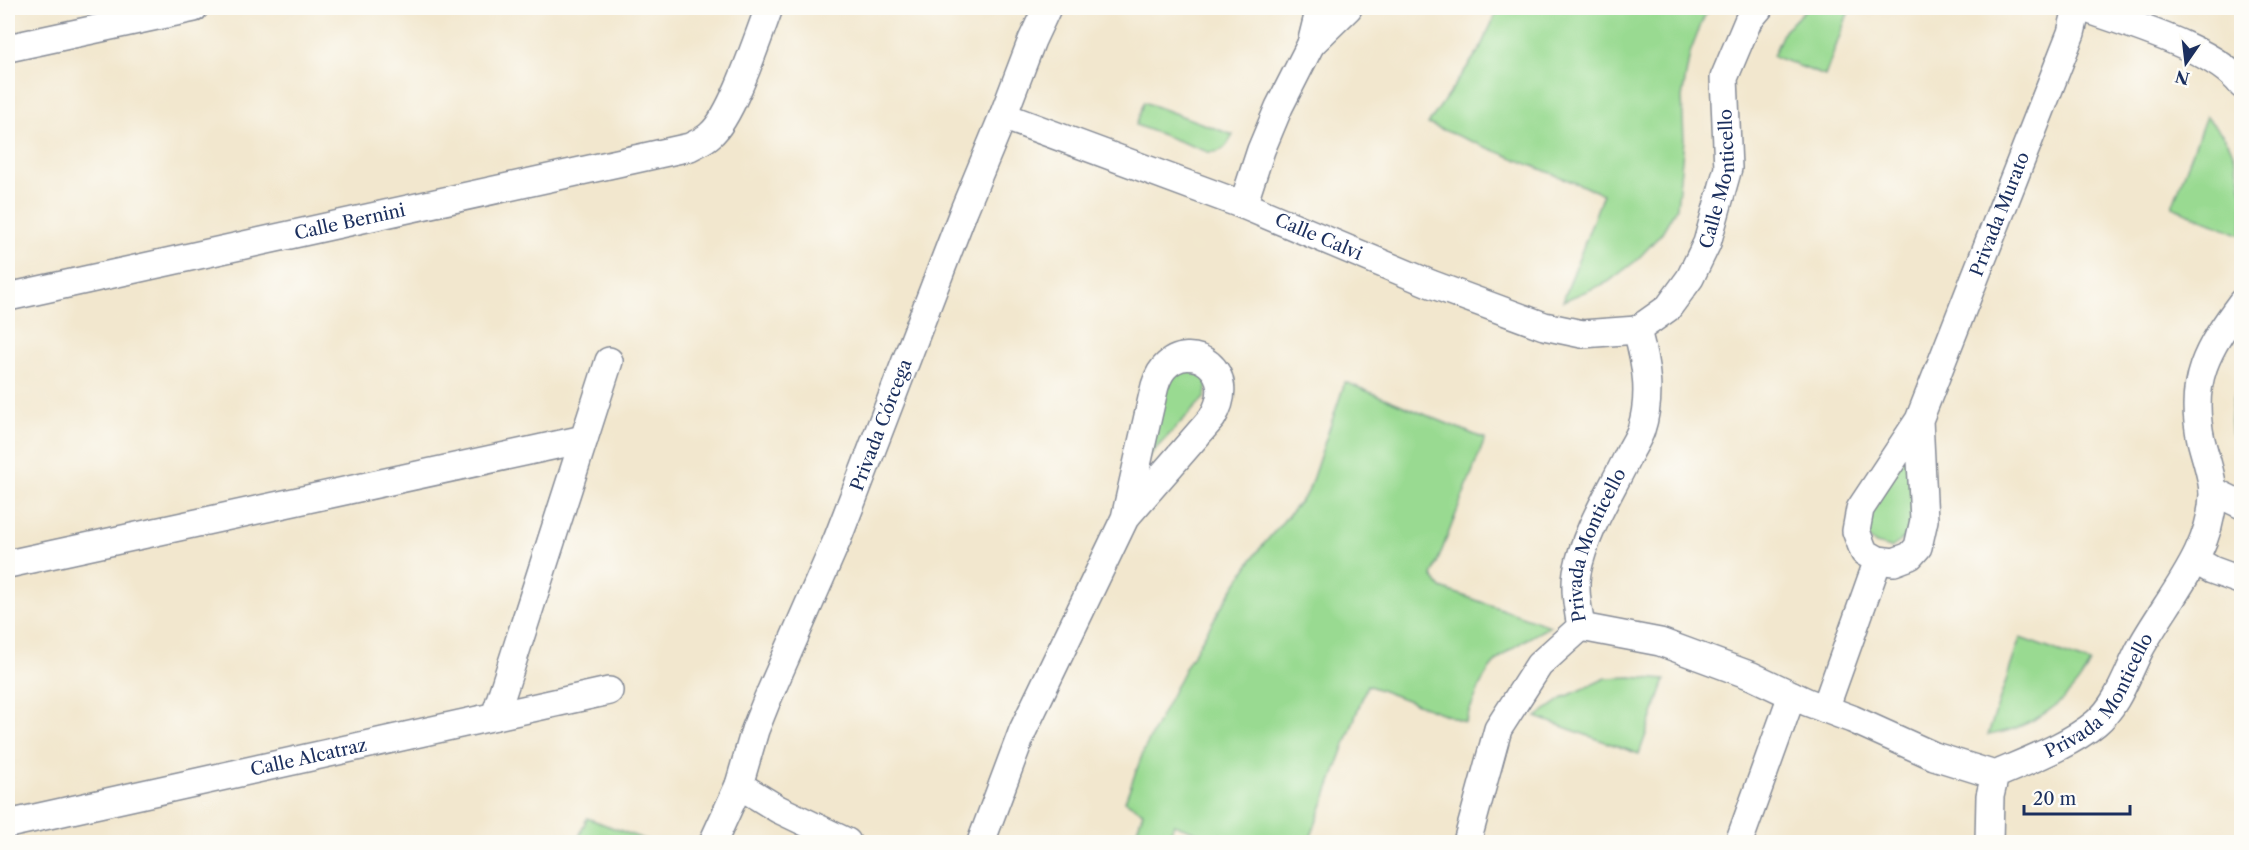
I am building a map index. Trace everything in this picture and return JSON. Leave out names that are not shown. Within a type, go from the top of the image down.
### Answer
[{"type":"street","points":[[8,48],[194,8]]},
{"type":"street","name":"Calle Bernini","points":[[9,292],[690,147],[711,135],[722,121],[732,102],[769,8]]},
{"type":"street","name":"Privada Córcega","points":[[713,843],[739,784],[766,700],[837,540],[964,210],[1047,8]]},
{"type":"street","points":[[1243,205],[1261,150],[1279,107],[1311,44],[1320,8]]},
{"type":"street","points":[[1311,44],[1348,8]]},
{"type":"street","name":"Calle Monticello","points":[[1637,330],[1668,308],[1690,278],[1707,243],[1728,168],[1724,78],[1748,21],[1759,8]]},
{"type":"street","name":"Privada Murato","points":[[1919,420],[1924,520],[1918,547],[1910,556],[1894,562],[1878,560],[1864,552],[1858,540],[1856,531],[1860,509],[1919,420],[2071,33],[2078,8]]},
{"type":"street","points":[[2084,8],[2158,34],[2216,62],[2241,85]]},
{"type":"street","name":"Calle Calvi","points":[[1003,116],[1243,205],[1431,284],[1544,326],[1582,334],[1637,330]]},
{"type":"street","points":[[2241,302],[2205,361],[2197,388],[2197,413],[2201,439],[2213,491],[2241,505]]},
{"type":"street","name":"Privada Monticello","points":[[1467,843],[1498,729],[1539,665],[1581,627],[1576,594],[1581,557],[1602,507],[1641,430],[1647,394],[1646,362],[1637,330]]},
{"type":"street","points":[[981,843],[1023,730],[1125,518],[1153,394],[1160,374],[1165,366],[1180,358],[1199,359],[1216,371],[1221,380],[1221,397],[1218,408],[1212,418],[1125,518]]},
{"type":"street","points":[[495,716],[609,361]]},
{"type":"street","points":[[8,564],[584,439]]},
{"type":"street","name":"Privada Monticello","points":[[1995,775],[2073,740],[2098,722],[2114,701],[2152,628],[2195,560],[2212,511],[2213,491]]},
{"type":"street","points":[[1825,709],[1878,560]]},
{"type":"street","points":[[2195,560],[2212,570],[2241,581]]},
{"type":"street","points":[[1581,627],[1660,642],[1752,676],[1934,756],[1995,775],[1990,796],[1989,843]]},
{"type":"street","name":"Calle Alcatraz","points":[[8,824],[609,691]]},
{"type":"street","points":[[1739,843],[1792,695]]},
{"type":"street","points":[[739,784],[778,809],[847,843]]},
{"type":"green space","points":[[1499,8],[1711,8],[1704,17],[1690,53],[1682,97],[1684,140],[1677,207],[1661,234],[1637,260],[1608,282],[1563,301],[1603,194],[1428,124],[1479,50]]},
{"type":"green space","points":[[1807,8],[1850,8],[1825,76],[1773,56],[1784,31]]},
{"type":"green space","points":[[1144,102],[1233,135],[1224,149],[1208,152],[1136,125]]},
{"type":"green space","points":[[2206,116],[2228,142],[2234,156],[2240,178],[2243,213],[2241,235],[2172,207]]},
{"type":"green space","points":[[1178,363],[1204,376],[1207,385],[1205,397],[1145,460],[1150,426]]},
{"type":"green space","points":[[2241,378],[2241,463],[2234,442],[2231,421],[2234,399]]},
{"type":"green space","points":[[1345,382],[1485,439],[1432,576],[1441,588],[1550,626],[1496,661],[1484,678],[1465,722],[1367,685],[1309,842],[1222,842],[1174,824],[1167,842],[1133,842],[1143,812],[1125,801],[1144,750],[1185,668],[1228,596],[1257,552],[1308,492]]},
{"type":"green space","points":[[1907,452],[1914,508],[1909,535],[1891,548],[1876,544],[1866,531],[1871,498]]},
{"type":"green space","points":[[2020,638],[2090,663],[2072,690],[2048,711],[2019,727],[1988,735]]},
{"type":"green space","points":[[1631,677],[1665,680],[1639,754],[1536,717],[1565,697],[1606,678]]},
{"type":"green space","points":[[587,818],[651,842],[577,842]]}]
